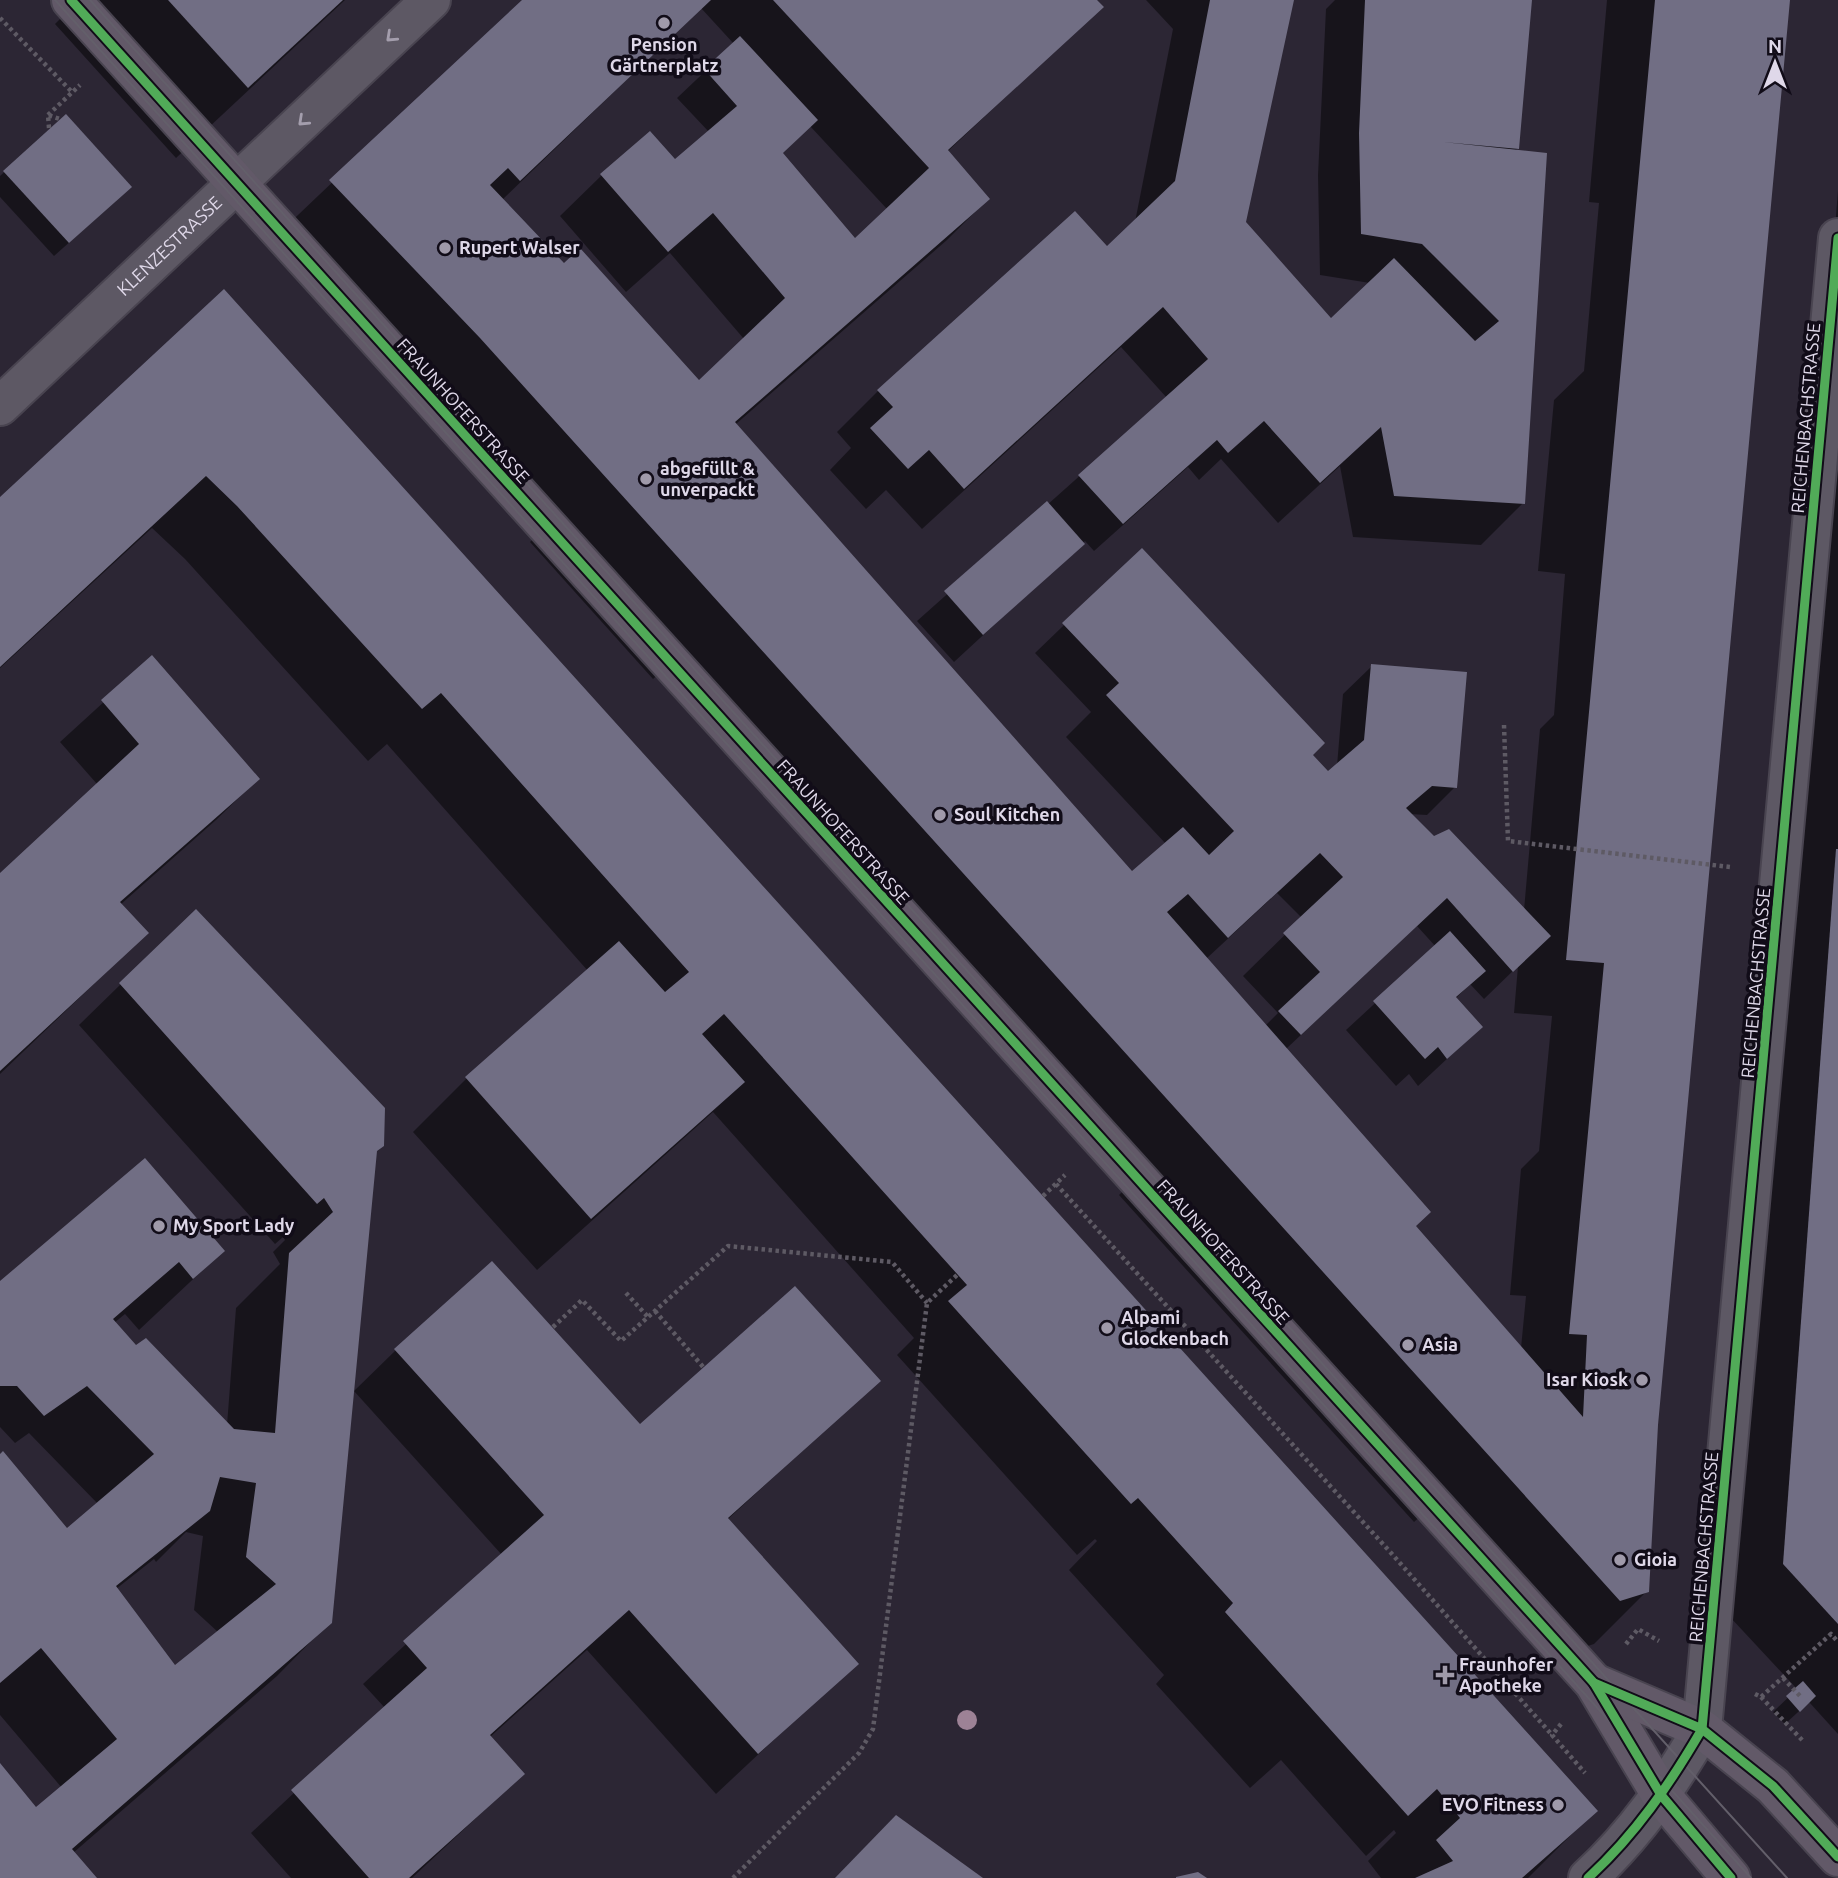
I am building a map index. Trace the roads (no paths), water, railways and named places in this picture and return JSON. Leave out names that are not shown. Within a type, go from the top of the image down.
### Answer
[{"type":"main road","name":"FRAUNHOFERSTRASSE","points":[[71,0],[1594,1683],[1661,1795],[1731,1878]]},
{"type":"main road","name":"FRAUNHOFERSTRASSE","points":[[1594,1683],[1702,1729],[1773,1786],[1838,1857]]},
{"type":"street","name":"KLENZESTRASSE","points":[[0,405],[431,0]]},
{"type":"street","name":"REICHENBACHSTRASSE","points":[[1702,1729],[1838,238]]},
{"type":"street","points":[[1588,1878],[1623,1846],[1661,1795],[1702,1729]]},
{"type":"tram line","points":[[55,0],[1751,1878]]},
{"type":"tram line","points":[[90,0],[1787,1878]]},
{"type":"place","name":"Pension Gärtnerplatz","points":[[664,23]]},
{"type":"place","name":"Rupert Walser","points":[[445,248]]},
{"type":"place","name":"abgefüllt & unverpackt","points":[[646,479]]},
{"type":"place","name":"Soul Kitchen","points":[[940,815]]},
{"type":"place","name":"My Sport Lady","points":[[159,1226]]},
{"type":"place","name":"Alpami Glockenbach","points":[[1107,1328]]},
{"type":"place","name":"Asia","points":[[1408,1345]]},
{"type":"place","name":"Isar Kiosk","points":[[1642,1380]]},
{"type":"place","name":"Gioia","points":[[1620,1560]]},
{"type":"place","name":"Fraunhofer Apotheke","points":[[1445,1675]]},
{"type":"place","name":"EVO Fitness","points":[[1558,1805]]}]
